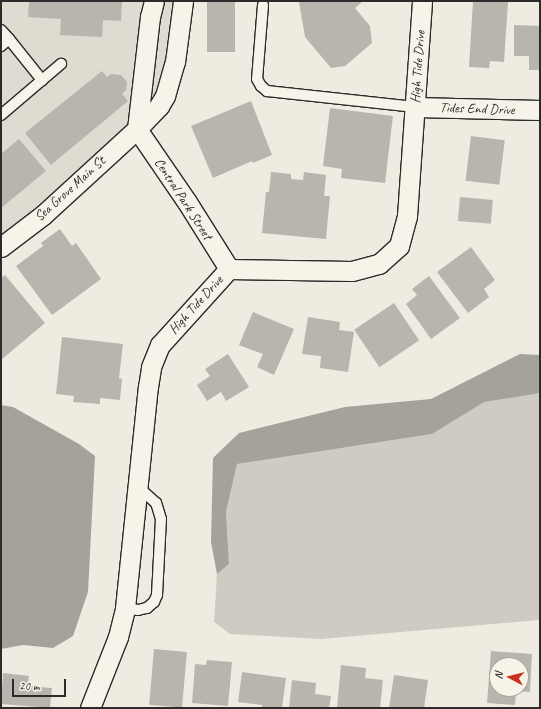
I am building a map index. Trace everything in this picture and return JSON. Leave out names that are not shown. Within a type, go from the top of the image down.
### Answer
[{"type":"street","points":[[137,130],[144,83],[150,17],[154,1]]},
{"type":"street","name":"Sea Grove Main St","points":[[1,246],[43,216],[137,130],[159,106],[165,96],[175,62],[183,1]]},
{"type":"street","name":"High Tide Drive","points":[[90,708],[118,637],[125,608],[151,367],[160,345],[229,269],[352,272],[379,264],[399,246],[407,216],[422,1]]},
{"type":"street","name":"Tides End Drive","points":[[415,107],[540,110]]},
{"type":"street","name":"Central Park Street","points":[[137,130],[187,202],[229,269]]},
{"type":"lane","points":[[263,5],[256,70],[257,79],[260,86],[267,91],[415,107]]},
{"type":"lane","points":[[1,30],[42,80]]},
{"type":"lane","points":[[1,46],[9,39]]},
{"type":"lane","points":[[1,115],[61,64]]},
{"type":"lane","points":[[125,608],[138,610],[147,608],[154,602],[158,595],[161,519],[156,503],[138,487]]},
{"type":"shaded area","points":[[1,1],[183,1],[165,96],[1,247]]},
{"type":"shaded area","points":[[520,354],[540,355],[540,393],[484,402],[432,434],[237,464],[226,512],[229,564],[217,574],[211,542],[213,458],[239,433],[345,407],[431,399]]},
{"type":"shaded area","points":[[540,393],[540,620],[321,639],[230,634],[214,622],[217,574],[229,564],[226,512],[237,464],[432,434],[484,401]]},
{"type":"shaded area","points":[[1,405],[13,407],[79,444],[95,456],[88,592],[73,636],[53,648],[23,645],[1,649]]},
{"type":"building","points":[[29,1],[122,1],[121,21],[103,20],[102,37],[60,35],[61,19],[28,17]]},
{"type":"building","points":[[207,1],[235,1],[235,52],[207,52]]},
{"type":"building","points":[[363,1],[355,8],[370,26],[372,43],[345,66],[331,68],[305,37],[299,2]]},
{"type":"building","points":[[473,1],[508,2],[504,62],[490,61],[489,68],[469,67]]},
{"type":"building","points":[[514,25],[540,26],[540,70],[529,70],[529,56],[514,56]]},
{"type":"building","points":[[102,71],[107,77],[111,74],[121,75],[127,82],[126,90],[122,94],[128,101],[51,165],[25,133]]},
{"type":"building","points":[[251,101],[272,155],[253,163],[252,161],[213,178],[191,126]]},
{"type":"building","points":[[330,108],[393,116],[385,183],[341,178],[342,169],[323,166]]},
{"type":"building","points":[[471,136],[505,140],[499,185],[466,181]]},
{"type":"building","points":[[19,139],[46,171],[1,208],[1,154]]},
{"type":"building","points":[[271,172],[291,174],[291,179],[303,180],[304,172],[326,175],[324,196],[330,196],[326,239],[262,233],[266,192],[269,192]]},
{"type":"building","points":[[460,197],[493,200],[491,224],[458,221]]},
{"type":"building","points":[[60,229],[72,246],[76,243],[101,279],[52,315],[16,266],[43,246],[41,243]]},
{"type":"building","points":[[471,247],[495,280],[484,289],[489,297],[468,313],[437,272]]},
{"type":"building","points":[[5,275],[45,323],[1,360],[1,278]]},
{"type":"building","points":[[429,276],[460,318],[431,339],[406,304],[417,295],[412,289]]},
{"type":"building","points":[[394,303],[419,340],[379,367],[354,330]]},
{"type":"building","points":[[253,312],[294,329],[274,375],[257,367],[263,354],[239,345]]},
{"type":"building","points":[[308,317],[340,322],[339,330],[354,332],[348,372],[320,368],[321,356],[302,354]]},
{"type":"building","points":[[62,337],[123,344],[119,378],[122,379],[120,400],[100,398],[100,404],[73,402],[74,396],[56,394]]},
{"type":"building","points":[[228,354],[249,387],[226,401],[221,392],[207,401],[197,385],[210,376],[205,369]]},
{"type":"building","points":[[154,649],[187,652],[182,708],[149,705]]},
{"type":"building","points":[[491,651],[532,654],[530,692],[529,657],[491,657]]},
{"type":"building","points":[[207,660],[232,662],[228,706],[192,703],[195,664],[206,665]]},
{"type":"building","points":[[341,665],[366,668],[365,678],[383,680],[380,708],[337,708]]},
{"type":"building","points":[[242,672],[286,678],[282,708],[262,708],[262,705],[238,702]]},
{"type":"building","points":[[3,673],[29,676],[27,686],[52,688],[50,708],[1,704]]},
{"type":"building","points":[[394,675],[428,680],[424,708],[389,708]]},
{"type":"building","points":[[489,677],[489,697],[516,697],[515,705],[487,703]]},
{"type":"building","points":[[292,680],[316,683],[315,694],[331,696],[329,708],[289,708]]}]
